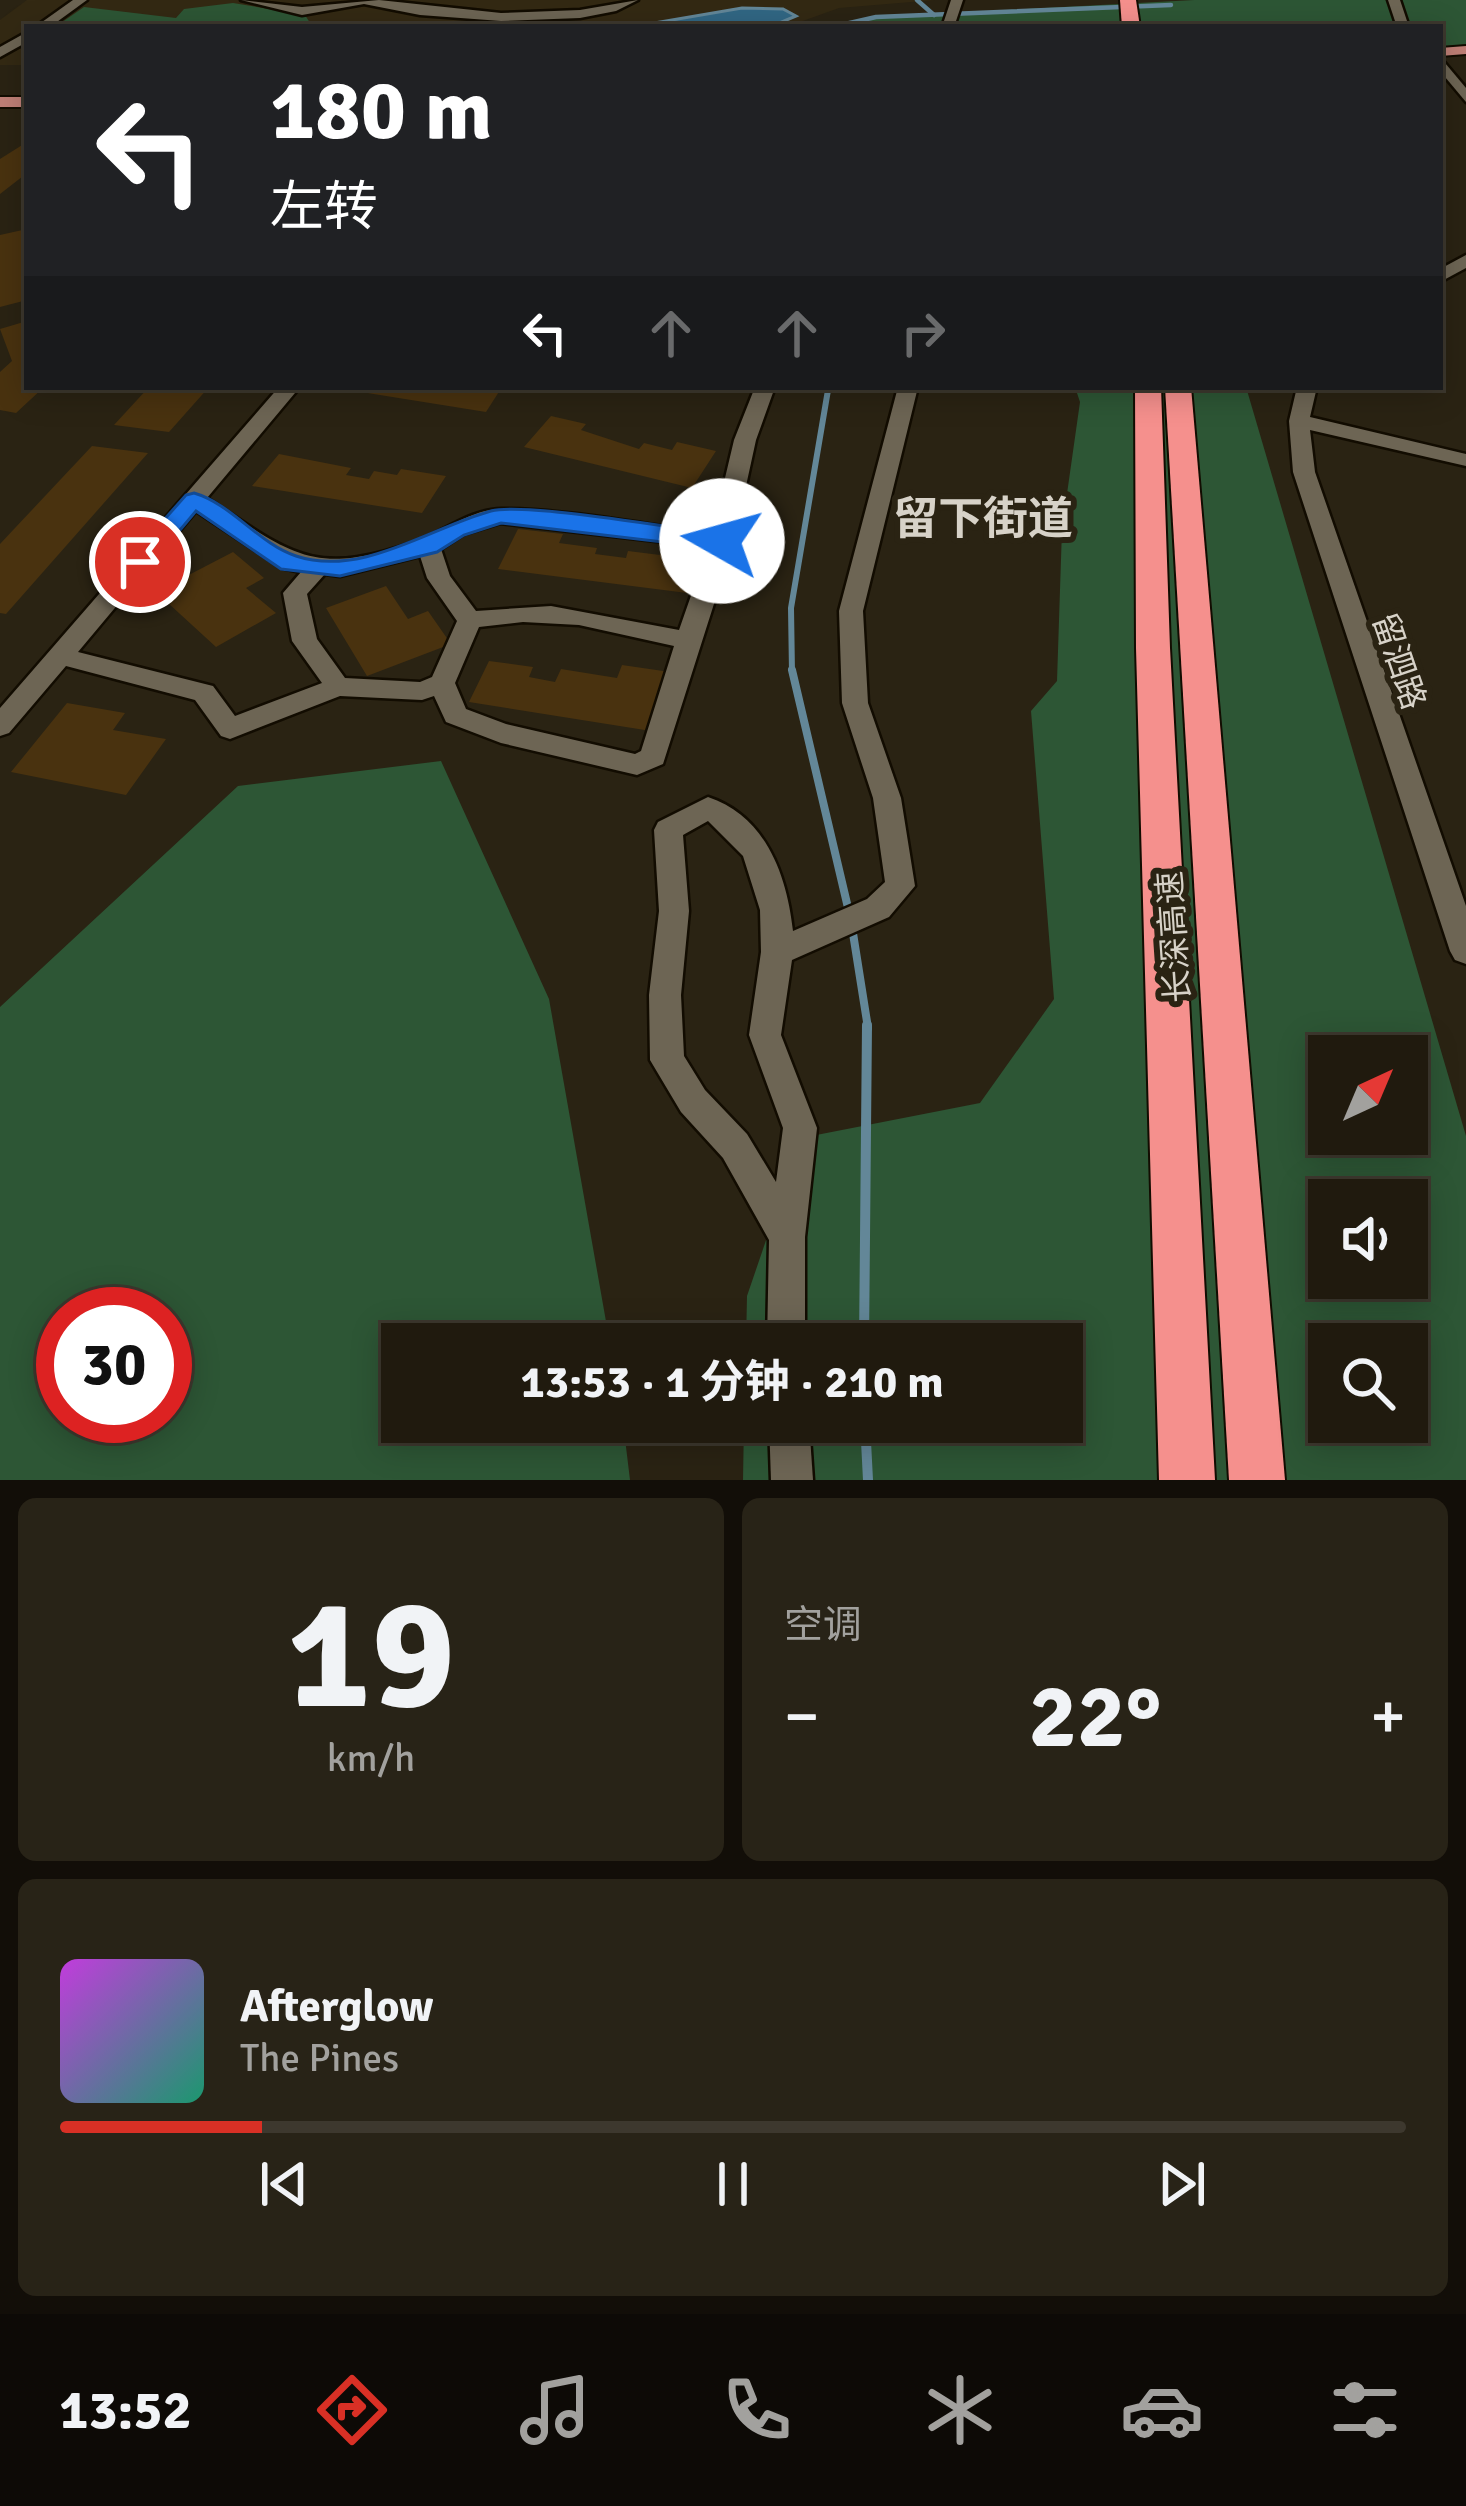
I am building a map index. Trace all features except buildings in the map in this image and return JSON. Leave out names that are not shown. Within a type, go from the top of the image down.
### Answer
[{"type":"highway","name":"长深高速","points":[[1148,390],[1153,648],[1186,1480]]},
{"type":"highway","name":"长深高速","points":[[1178,390],[1257,1480]]},
{"type":"street","points":[[45,24],[81,0]]},
{"type":"street","points":[[247,0],[284,10],[320,10],[364,0],[407,11],[502,16],[615,10],[632,0]]},
{"type":"street","points":[[320,10],[333,24]]},
{"type":"street","points":[[1443,65],[1466,98]]},
{"type":"street","points":[[0,726],[287,390]]},
{"type":"street","points":[[442,682],[455,715],[501,733],[637,765],[653,757],[764,390]]},
{"type":"street","points":[[791,946],[878,908],[900,886],[887,798],[855,703],[850,611],[907,390]]},
{"type":"street","name":"留泗路","points":[[1306,390],[1299,421],[1304,472],[1466,951]]},
{"type":"street","points":[[1299,421],[1466,460]]},
{"type":"street","points":[[194,500],[290,563],[340,568],[428,546],[456,530],[500,516],[722,541]]},
{"type":"street","points":[[428,546],[439,578],[470,620]]},
{"type":"street","points":[[319,566],[295,593],[304,640],[338,686]]},
{"type":"street","points":[[470,620],[505,611],[640,628],[688,641]]},
{"type":"street","points":[[60,656],[203,693],[230,729],[338,686],[422,691],[442,682],[470,620]]},
{"type":"street","points":[[786,1323],[787,1237],[800,1128],[765,1035],[791,946],[753,844],[731,817],[708,808],[668,830],[674,911],[664,995],[667,1060],[694,1101],[735,1146],[787,1237]]},
{"type":"street","points":[[790,1443],[791,1480]]},
{"type":"shaded area","points":[[27,0],[935,0],[839,8],[794,24],[24,24],[24,65],[0,65],[0,20]]},
{"type":"green space","points":[[1194,0],[1466,0],[1466,46],[1443,49],[1443,24],[862,24],[876,17]]},
{"type":"green space","points":[[233,3],[305,15],[311,24],[59,24],[84,7],[176,18],[184,9]]},
{"type":"green space","points":[[1076,390],[1247,390],[1466,1136],[1466,1480],[743,1480],[744,1443],[1083,1443],[1083,1323],[746,1323],[747,1296],[801,1138],[980,1103],[1054,999],[1031,711],[1057,681],[1062,529],[1080,402]]},
{"type":"green space","points":[[441,761],[549,999],[606,1323],[381,1323],[381,1443],[626,1443],[630,1480],[0,1480],[0,1007],[238,786]]},
{"type":"water","points":[[742,8],[783,9],[796,16],[777,24],[649,24]]},
{"type":"waterway","points":[[917,0],[934,15]]},
{"type":"waterway","points":[[934,15],[1171,5]]},
{"type":"waterway","points":[[845,24],[876,17],[934,15]]},
{"type":"waterway","points":[[792,673],[791,608],[828,390]]},
{"type":"waterway","points":[[792,670],[849,912]]},
{"type":"waterway","points":[[852,927],[868,1028]]},
{"type":"waterway","points":[[864,1323],[867,1025]]},
{"type":"waterway","points":[[866,1443],[868,1480]]},
{"type":"district","name":"留下街道","points":[[983,518]]},
{"type":"route","points":[[140,562],[194,500],[290,563],[340,568],[428,546],[456,530],[500,516],[722,541]]}]
